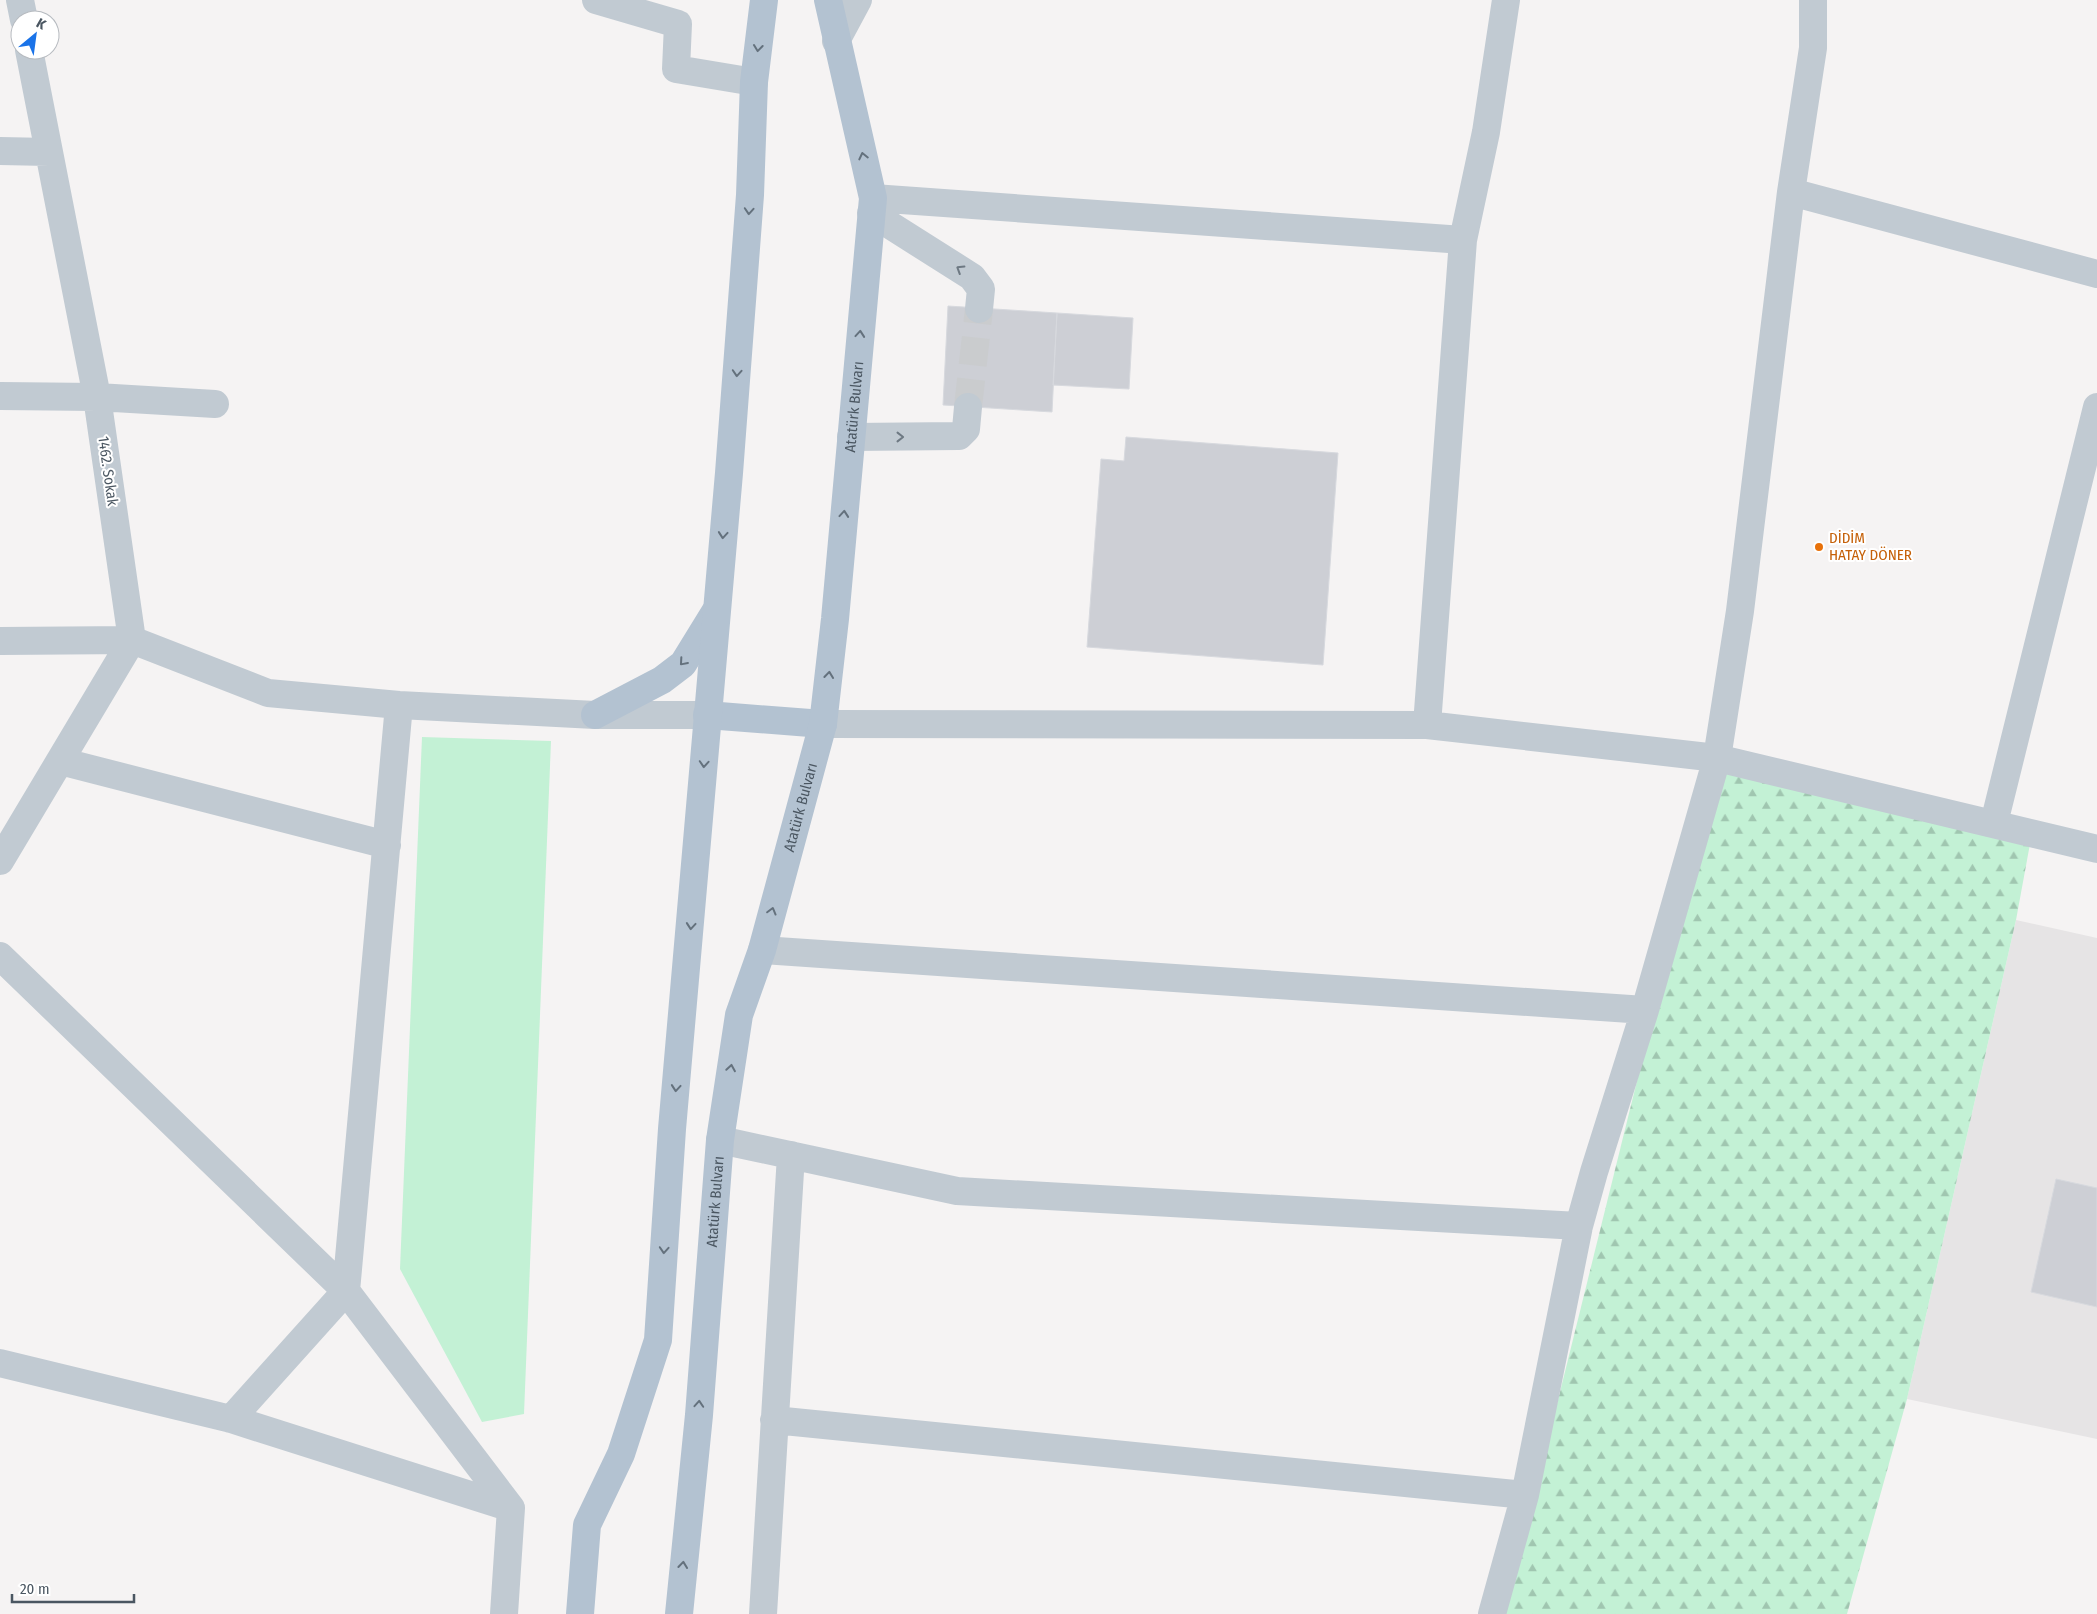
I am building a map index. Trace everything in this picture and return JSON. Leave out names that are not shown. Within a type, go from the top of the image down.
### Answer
[{"type":"main road","points":[[580,1614],[587,1525],[621,1454],[658,1340],[672,1130],[707,715],[719,607],[750,195],[754,82],[764,0]]},
{"type":"main road","name":"Atatürk Bulvarı","points":[[679,1614],[699,1415],[720,1140],[739,1015],[762,950],[824,724],[851,437],[872,206],[828,0]]},
{"type":"main road","points":[[595,715],[662,680],[683,664],[719,607]]},
{"type":"main road","points":[[707,715],[824,724]]},
{"type":"street","points":[[596,0],[678,24],[676,69],[754,82]]},
{"type":"street","points":[[836,41],[858,0]]},
{"type":"street","points":[[1426,725],[1463,240],[1486,132],[1506,0]]},
{"type":"street","points":[[1492,1614],[1525,1495],[1579,1226],[1645,1010],[1717,758],[1740,611],[1792,192],[1813,48],[1813,0]]},
{"type":"street","name":"1462. Sokak","points":[[31,60],[97,397],[132,640]]},
{"type":"street","points":[[0,151],[49,152]]},
{"type":"street","points":[[1792,192],[2097,274]]},
{"type":"street","points":[[872,206],[1463,240]]},
{"type":"street","points":[[872,206],[972,277],[981,289],[979,308]]},
{"type":"street","points":[[0,396],[97,397],[215,404]]},
{"type":"street","points":[[851,437],[959,436],[966,429],[968,407]]},
{"type":"street","points":[[1994,823],[2097,407]]},
{"type":"street","points":[[0,640],[132,640],[268,693],[399,705],[595,715],[707,715]]},
{"type":"street","points":[[0,861],[132,640]]},
{"type":"street","points":[[230,1419],[346,1291],[399,705]]},
{"type":"street","points":[[824,724],[1426,725],[1717,758],[2097,849]]},
{"type":"street","points":[[60,762],[387,845]]},
{"type":"street","points":[[762,950],[1645,1010]]},
{"type":"street","points":[[0,956],[346,1291],[511,1508],[504,1614]]},
{"type":"street","points":[[720,1140],[957,1190],[1579,1226]]},
{"type":"street","points":[[763,1614],[791,1155]]},
{"type":"street","points":[[0,1363],[230,1419],[511,1508]]},
{"type":"street","points":[[774,1420],[1525,1495]]},
{"type":"shaded area","points":[[2016,920],[2097,938],[2097,1439],[1907,1399]]},
{"type":"green space","points":[[422,737],[551,741],[524,1414],[482,1422],[400,1269]]},
{"type":"green space","points":[[1717,758],[2032,833],[2016,920],[1907,1399],[1847,1614],[1505,1614]]},
{"type":"building","points":[[948,306],[1057,313],[1052,412],[943,405]]},
{"type":"building","points":[[1057,313],[1133,318],[1129,389],[1053,385]]},
{"type":"building","points":[[1126,437],[1338,453],[1323,665],[1087,647],[1101,459],[1124,461]]},
{"type":"building","points":[[2056,1179],[2097,1188],[2097,1307],[2031,1292]]},
{"type":"tunnel","points":[[968,407],[979,309]]},
{"type":"place","name":"DİDİM HATAY DÖNER","points":[[1819,547]]}]
